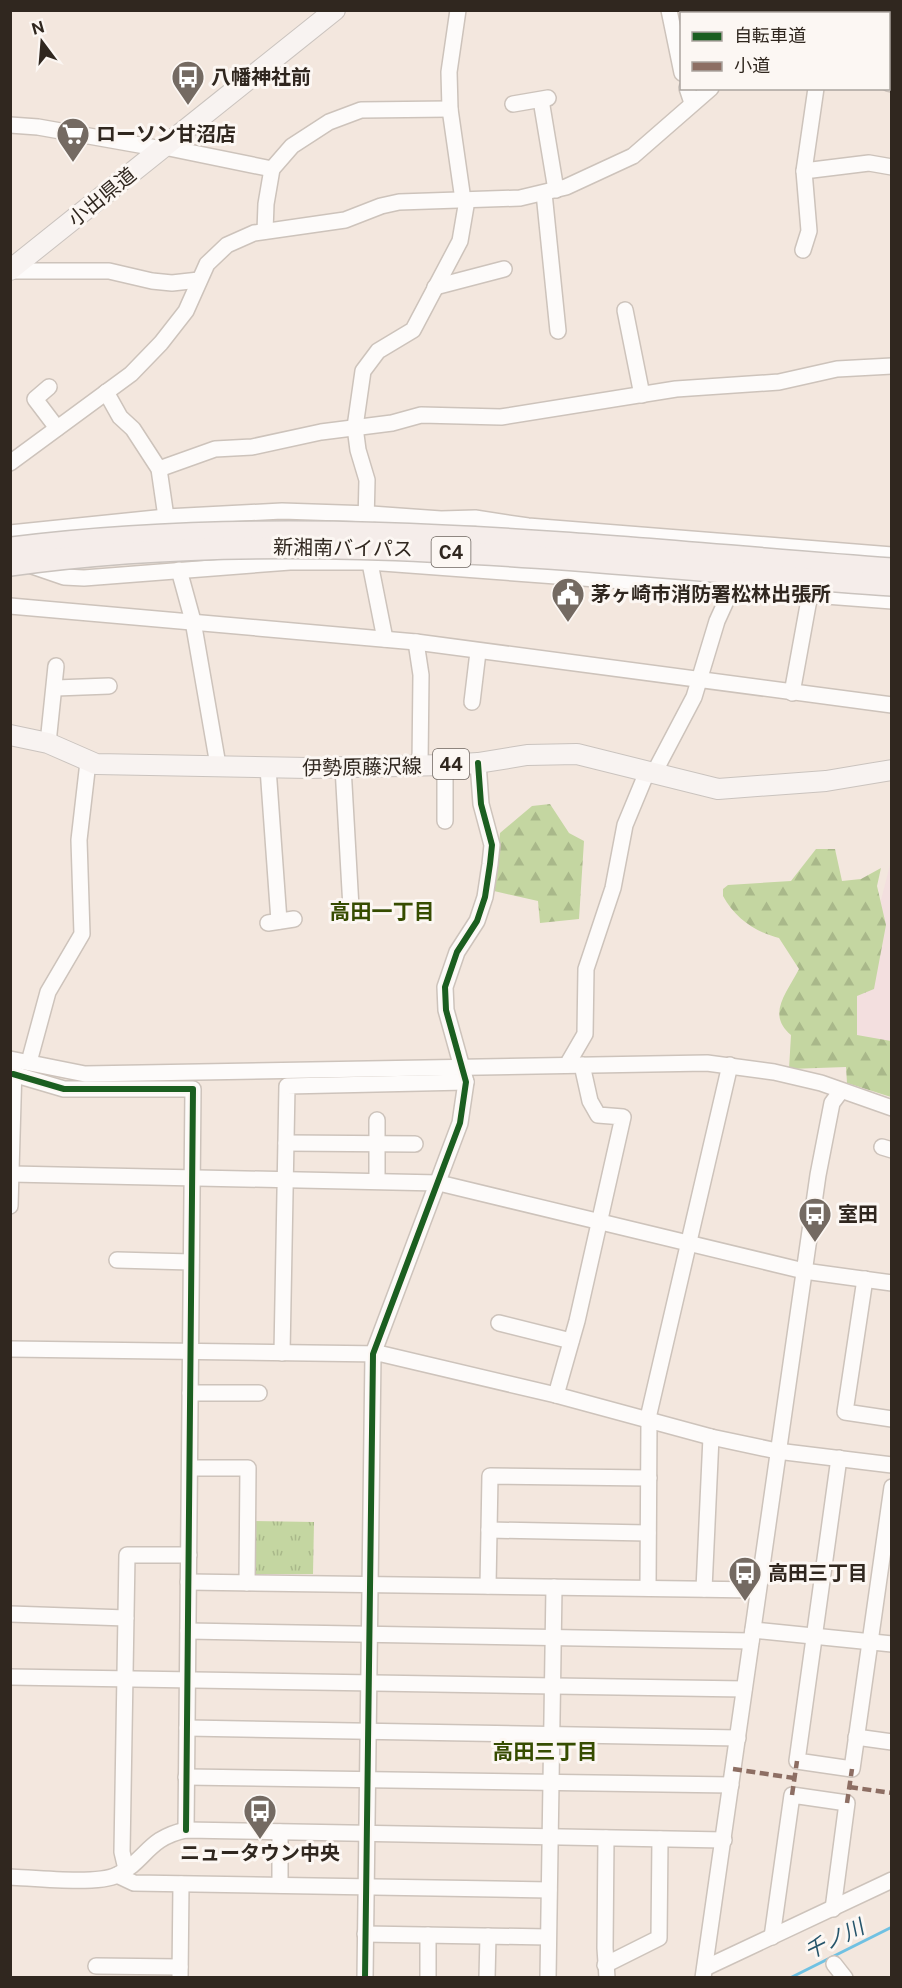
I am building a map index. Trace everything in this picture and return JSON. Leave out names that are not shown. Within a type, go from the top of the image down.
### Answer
[{"type":"highway","name":"新湘南バイパス","points":[[11,552],[122,536],[204,531],[340,531],[437,534],[891,569]]},
{"type":"highway","name":"新湘南バイパス","points":[[11,552],[135,552],[315,546],[454,552],[891,585]]},
{"type":"main road","name":"小出県道","points":[[10,271],[335,10]]},
{"type":"main road","name":"伊勢原藤沢線","points":[[10,735],[48,743],[88,762],[268,768],[445,765],[478,763],[526,754],[562,752],[718,789],[826,781],[891,770]]},
{"type":"street","points":[[385,639],[369,562],[365,513],[367,480],[358,450],[355,427],[356,405],[363,371],[378,351],[413,330],[460,241],[465,200],[450,109],[449,72],[458,10]]},
{"type":"street","points":[[669,10],[680,68]]},
{"type":"street","points":[[10,463],[131,374],[161,343],[186,311],[207,264],[227,245],[238,239],[265,231],[345,220],[381,206],[399,202],[520,198],[550,192],[633,156],[689,96],[706,90]]},
{"type":"street","points":[[803,250],[809,231],[804,171],[816,90]]},
{"type":"street","points":[[513,104],[545,99],[558,331]]},
{"type":"street","points":[[265,231],[266,204],[272,169],[292,146],[347,113],[361,110],[450,109]]},
{"type":"street","points":[[10,125],[38,127],[272,169]]},
{"type":"street","points":[[804,171],[870,163],[891,167]]},
{"type":"street","points":[[435,287],[504,269]]},
{"type":"street","points":[[10,271],[108,271],[162,282],[199,280]]},
{"type":"street","points":[[625,310],[642,395]]},
{"type":"street","points":[[159,469],[215,449],[252,447],[432,415],[501,417],[713,385],[779,382],[837,369],[891,366]]},
{"type":"street","points":[[49,387],[35,399],[57,428]]},
{"type":"street","points":[[106,392],[120,417],[133,429],[159,469],[166,517]]},
{"type":"street","points":[[891,555],[528,526],[475,518],[441,519],[365,513],[272,512],[166,517],[11,552],[21,563],[64,577],[84,578],[250,567],[290,562],[369,562],[891,601]]},
{"type":"street","points":[[556,1395],[571,1341],[623,1117],[598,1115],[575,1065],[585,1034],[586,969],[613,888],[625,825],[694,697],[702,678],[717,621],[736,588],[744,543]]},
{"type":"street","points":[[179,570],[193,621],[218,765]]},
{"type":"street","points":[[792,693],[810,594]]},
{"type":"street","points":[[10,606],[416,642],[478,652],[702,678],[792,693],[891,705]]},
{"type":"street","points":[[416,642],[421,687],[420,765]]},
{"type":"street","points":[[472,702],[478,652]]},
{"type":"street","points":[[48,743],[56,688],[56,666]]},
{"type":"street","points":[[56,688],[109,686]]},
{"type":"street","points":[[10,1206],[17,1064],[48,992],[82,934],[80,830],[88,762]]},
{"type":"street","points":[[365,1977],[373,1354],[460,1123],[465,1075],[446,1010],[445,987],[458,952],[477,921],[485,897],[490,864],[492,845],[481,804],[478,763]]},
{"type":"street","points":[[445,765],[445,821]]},
{"type":"street","points":[[343,767],[351,908]]},
{"type":"street","points":[[268,768],[280,921]]},
{"type":"street","points":[[17,1064],[85,1074],[465,1075]]},
{"type":"street","points":[[17,1064],[64,1089],[193,1089],[186,1830]]},
{"type":"street","points":[[282,1353],[287,1086],[465,1075],[575,1065],[730,1065],[802,1078],[891,1108]]},
{"type":"street","points":[[648,1588],[649,1419],[730,1065]]},
{"type":"street","points":[[703,1975],[822,1146],[832,1103],[841,1091]]},
{"type":"street","points":[[376,1181],[377,1120]]},
{"type":"street","points":[[286,1143],[415,1144]]},
{"type":"street","points":[[11,1174],[439,1183],[804,1271],[891,1283]]},
{"type":"street","points":[[117,1260],[191,1262]]},
{"type":"street","points":[[865,1279],[845,1412],[891,1419]]},
{"type":"street","points":[[499,1323],[571,1341]]},
{"type":"street","points":[[10,1349],[373,1354],[556,1395],[711,1437],[777,1451],[891,1465]]},
{"type":"street","points":[[190,1393],[259,1393]]},
{"type":"street","points":[[704,1589],[711,1437]]},
{"type":"street","points":[[839,1458],[797,1761],[852,1769],[891,1487]]},
{"type":"street","points":[[190,1468],[248,1468],[247,1582]]},
{"type":"street","points":[[488,1586],[490,1476],[649,1478]]},
{"type":"street","points":[[489,1530],[648,1533]]},
{"type":"street","points":[[121,1872],[127,1555],[189,1555]]},
{"type":"street","points":[[188,1582],[758,1590]]},
{"type":"street","points":[[548,1977],[554,1587]]},
{"type":"street","points":[[10,1614],[126,1617]]},
{"type":"street","points":[[188,1631],[553,1637],[814,1636],[891,1644]]},
{"type":"street","points":[[10,1677],[744,1689]]},
{"type":"street","points":[[187,1728],[738,1738]]},
{"type":"street","points":[[856,1737],[891,1742]]},
{"type":"street","points":[[186,1777],[731,1785]]},
{"type":"street","points":[[772,1937],[792,1795],[847,1803],[833,1909]]},
{"type":"street","points":[[10,1877],[94,1879],[121,1872],[162,1837],[186,1830],[724,1840]]},
{"type":"street","points":[[280,1832],[280,1885]]},
{"type":"street","points":[[606,1838],[606,1971]]},
{"type":"street","points":[[606,1971],[659,1938],[660,1839]]},
{"type":"street","points":[[121,1872],[134,1883],[549,1890]]},
{"type":"street","points":[[703,1975],[772,1937],[891,1880]]},
{"type":"street","points":[[96,1966],[180,1972],[181,1884]]},
{"type":"street","points":[[365,1934],[548,1937]]},
{"type":"street","points":[[428,1935],[428,1977]]},
{"type":"street","points":[[487,1977],[488,1936]]},
{"type":"street","points":[[834,1964],[845,1977]]},
{"type":"shaded area","points":[[891,861],[891,1046],[851,1043],[858,989]]},
{"type":"green space","points":[[550,804],[569,833],[584,841],[579,919],[540,923],[538,901],[494,891],[500,833],[532,806]]},
{"type":"green space","points":[[816,849],[835,849],[842,881],[861,879],[881,868],[877,886],[886,925],[874,989],[857,996],[857,1035],[891,1041],[891,1097],[847,1083],[846,1067],[789,1069],[791,1035],[780,1019],[779,1011],[799,969],[779,938],[746,923],[733,911],[723,896],[723,889],[728,885],[791,881]]},
{"type":"green space","points":[[252,1521],[314,1522],[313,1574],[252,1574]]},
{"type":"waterway","name":"千ノ川","points":[[790,1978],[892,1927]]},
{"type":"marked path","points":[[792,1795],[797,1761]]},
{"type":"marked path","points":[[733,1769],[794,1778]]},
{"type":"marked path","points":[[847,1803],[852,1769]]},
{"type":"marked path","points":[[849,1787],[892,1793]]},
{"type":"cycle path","points":[[365,1978],[373,1354],[460,1123],[466,1082],[446,1010],[445,987],[457,952],[477,921],[485,897],[490,864],[492,845],[481,804],[478,763]]},
{"type":"cycle path","points":[[13,1074],[64,1089],[193,1089],[186,1830]]},
{"type":"place","name":"八幡神社前","points":[[188,106]]},
{"type":"place","name":"ローソン甘沼店","points":[[73,163]]},
{"type":"place","name":"茅ヶ崎市消防署松林出張所","points":[[568,623]]},
{"type":"place","name":"室田","points":[[815,1243]]},
{"type":"place","name":"高田三丁目","points":[[745,1602]]},
{"type":"place","name":"ニュータウン中央","points":[[260,1840]]},
{"type":"district","name":"高田一丁目","points":[[382,911]]},
{"type":"district","name":"高田三丁目","points":[[545,1751]]}]
